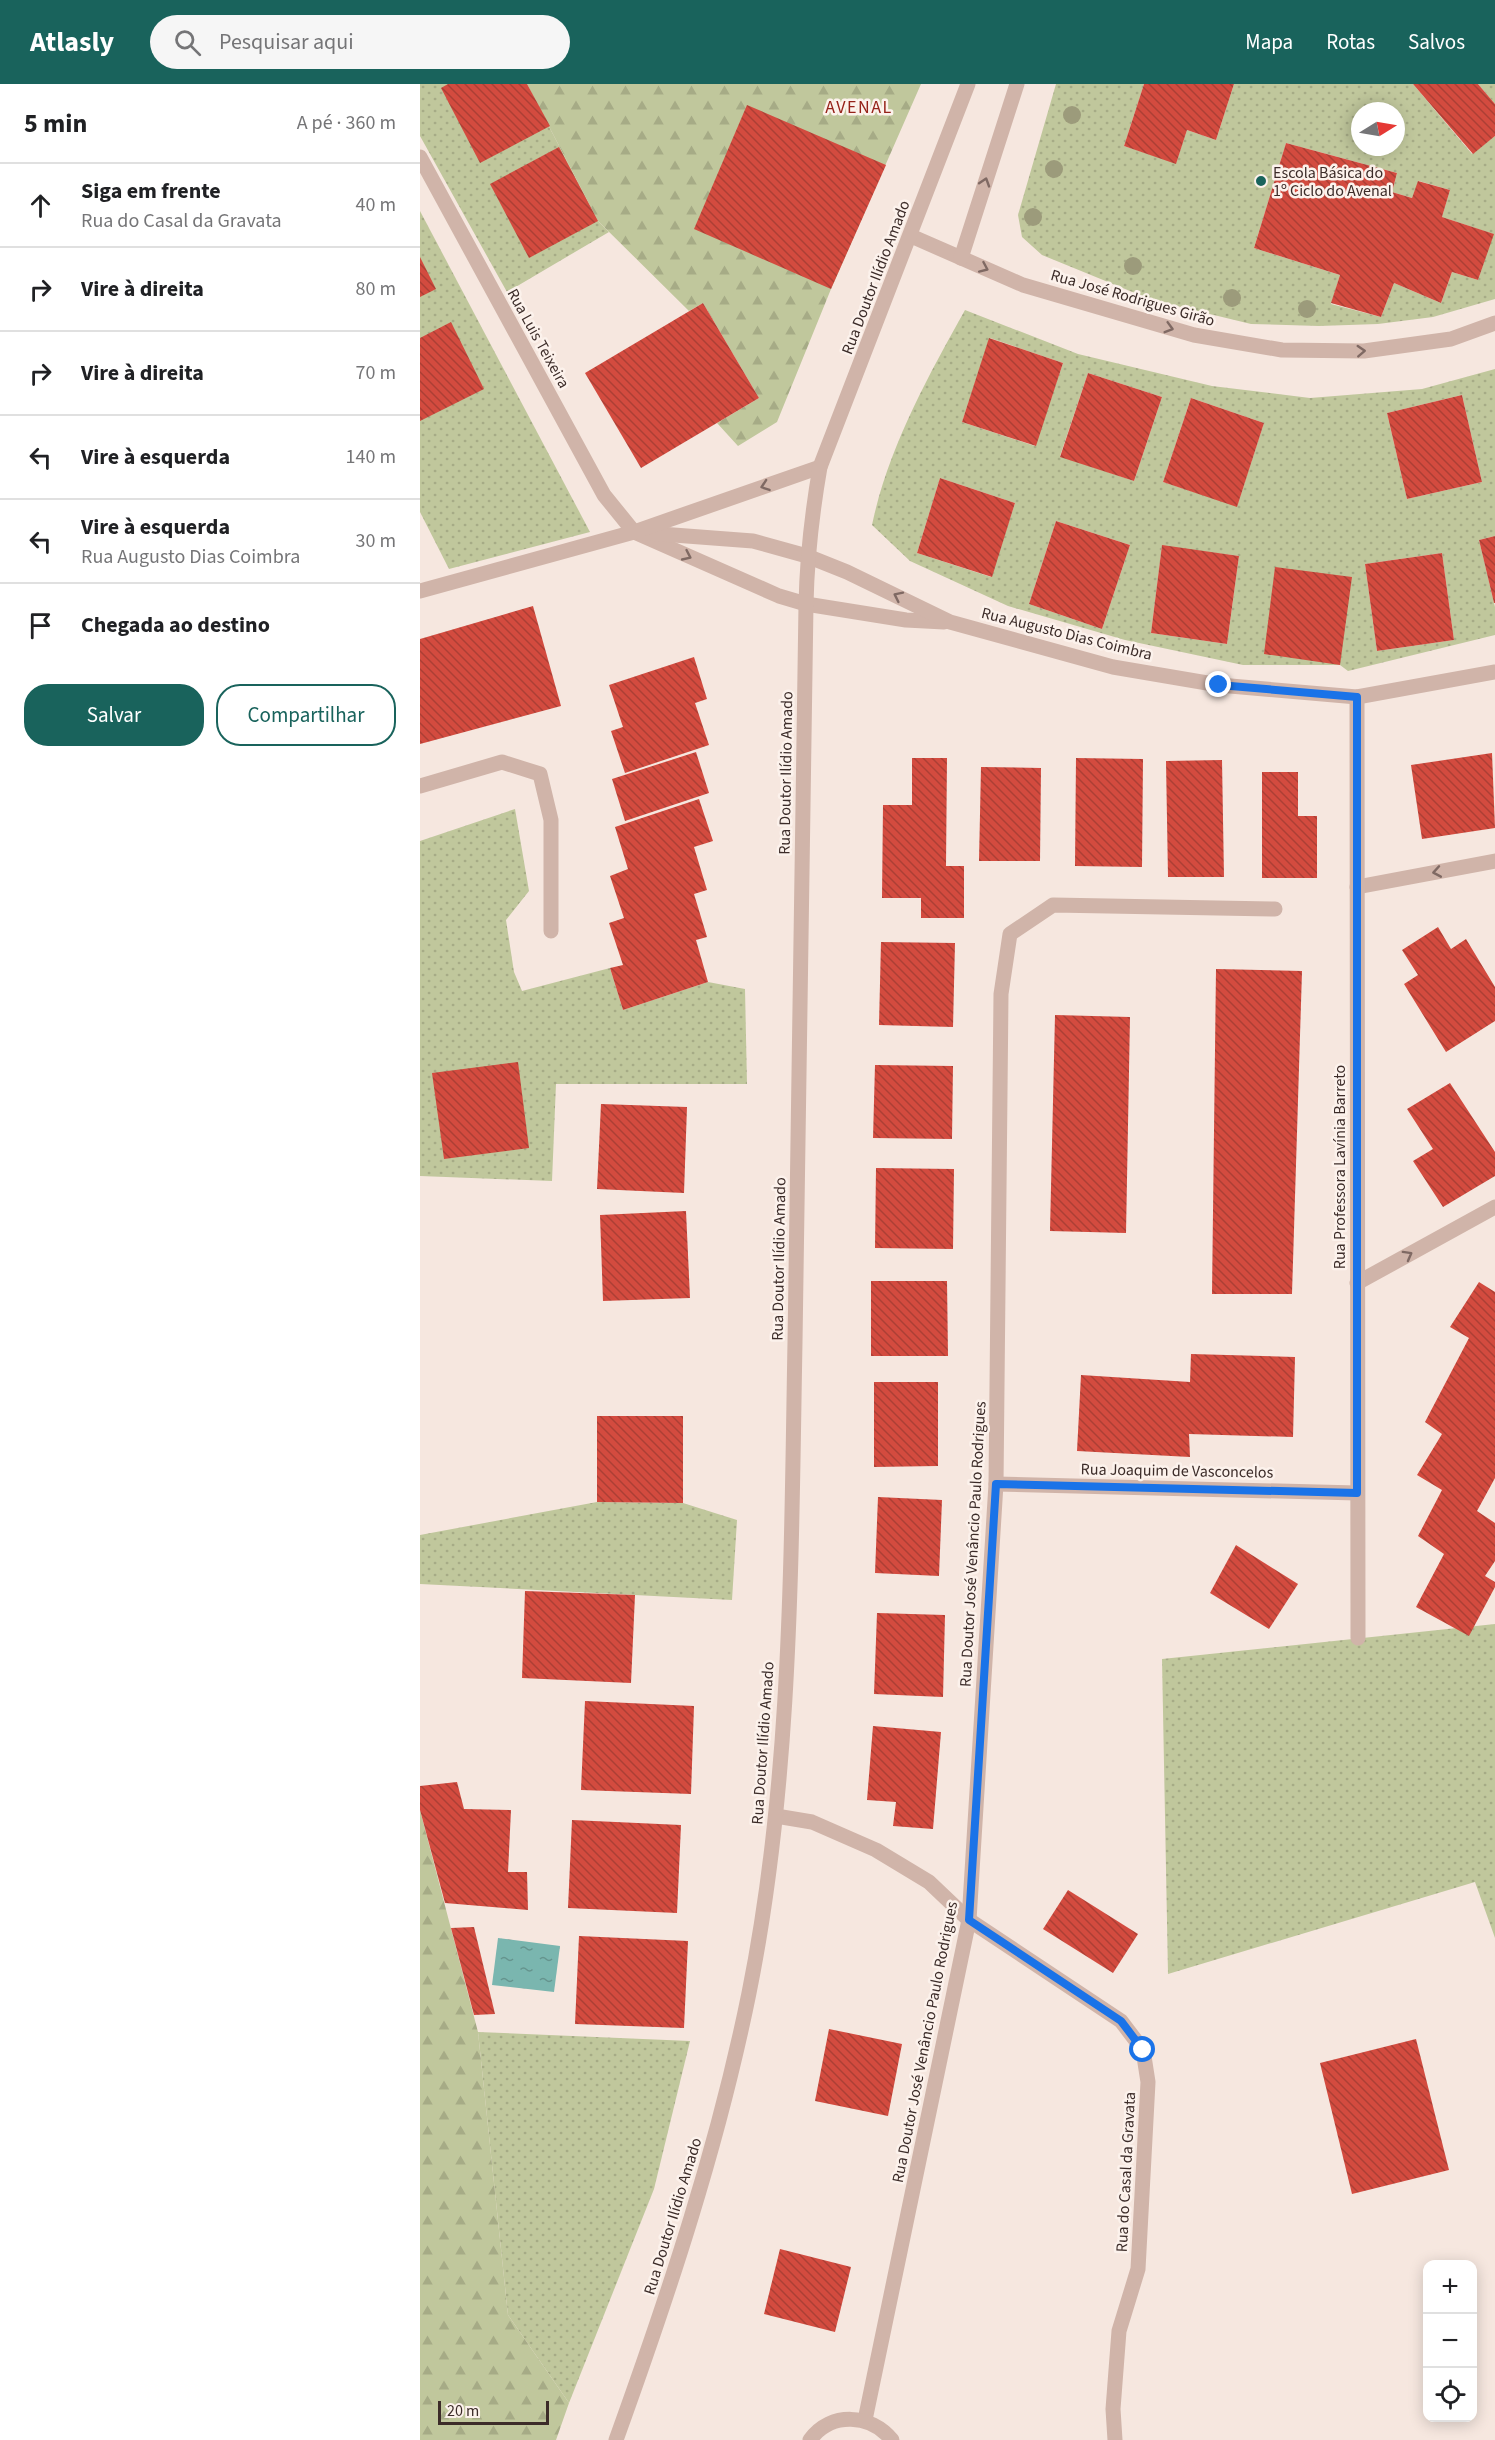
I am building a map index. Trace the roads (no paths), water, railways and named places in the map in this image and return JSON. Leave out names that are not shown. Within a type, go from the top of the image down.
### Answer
[{"type":"street","name":"Rua Doutor Ilídio Amado","points":[[616,2440],[660,2320],[703,2187],[750,1991],[776,1816],[791,1586],[807,556],[820,467],[968,84]]},
{"type":"street","points":[[961,258],[1017,84]]},
{"type":"street","name":"Rua Luis Teixeira","points":[[420,157],[604,495],[634,532]]},
{"type":"street","name":"Rua José Rodrigues Girão","points":[[911,236],[1023,285],[1194,335],[1282,350],[1364,351],[1451,339],[1495,323]]},
{"type":"street","points":[[420,591],[634,532],[820,467]]},
{"type":"street","points":[[634,532],[753,542],[807,556],[847,572],[950,622]]},
{"type":"street","points":[[634,532],[736,579],[806,604],[906,620],[950,622]]},
{"type":"street","name":"Rua Augusto Dias Coimbra","points":[[950,622],[1113,667],[1219,685],[1357,697],[1495,672]]},
{"type":"street","name":"Rua Professora Lavínia Barreto","points":[[1357,697],[1358,1638]]},
{"type":"street","points":[[420,786],[502,762],[540,774],[550,820],[551,931]]},
{"type":"street","points":[[1357,887],[1495,861]]},
{"type":"street","name":"Rua Doutor José Venâncio Paulo Rodrigues","points":[[866,2420],[969,1920],[996,1484],[1001,994],[1010,934],[1053,905],[1275,909]]},
{"type":"street","points":[[1357,1283],[1495,1207]]},
{"type":"street","name":"Rua Joaquim de Vasconcelos","points":[[996,1484],[1357,1493]]},
{"type":"street","name":"Rua do Casal da Gravata","points":[[776,1816],[812,1822],[876,1850],[929,1882],[969,1920],[1121,2021],[1143,2050],[1148,2082],[1138,2269],[1119,2331],[1113,2409],[1115,2440]]},
{"type":"street","points":[[810,2440],[816,2432],[831,2423],[848,2418],[866,2420],[880,2427],[892,2440]]},
{"type":"water","points":[[498,1938],[560,1946],[554,1992],[492,1985]]},
{"type":"place","name":"Escola Básica do 1º Ciclo do Avenal","points":[[1261,181]]},
{"type":"district","name":"AVENAL","points":[[859,107]]}]
